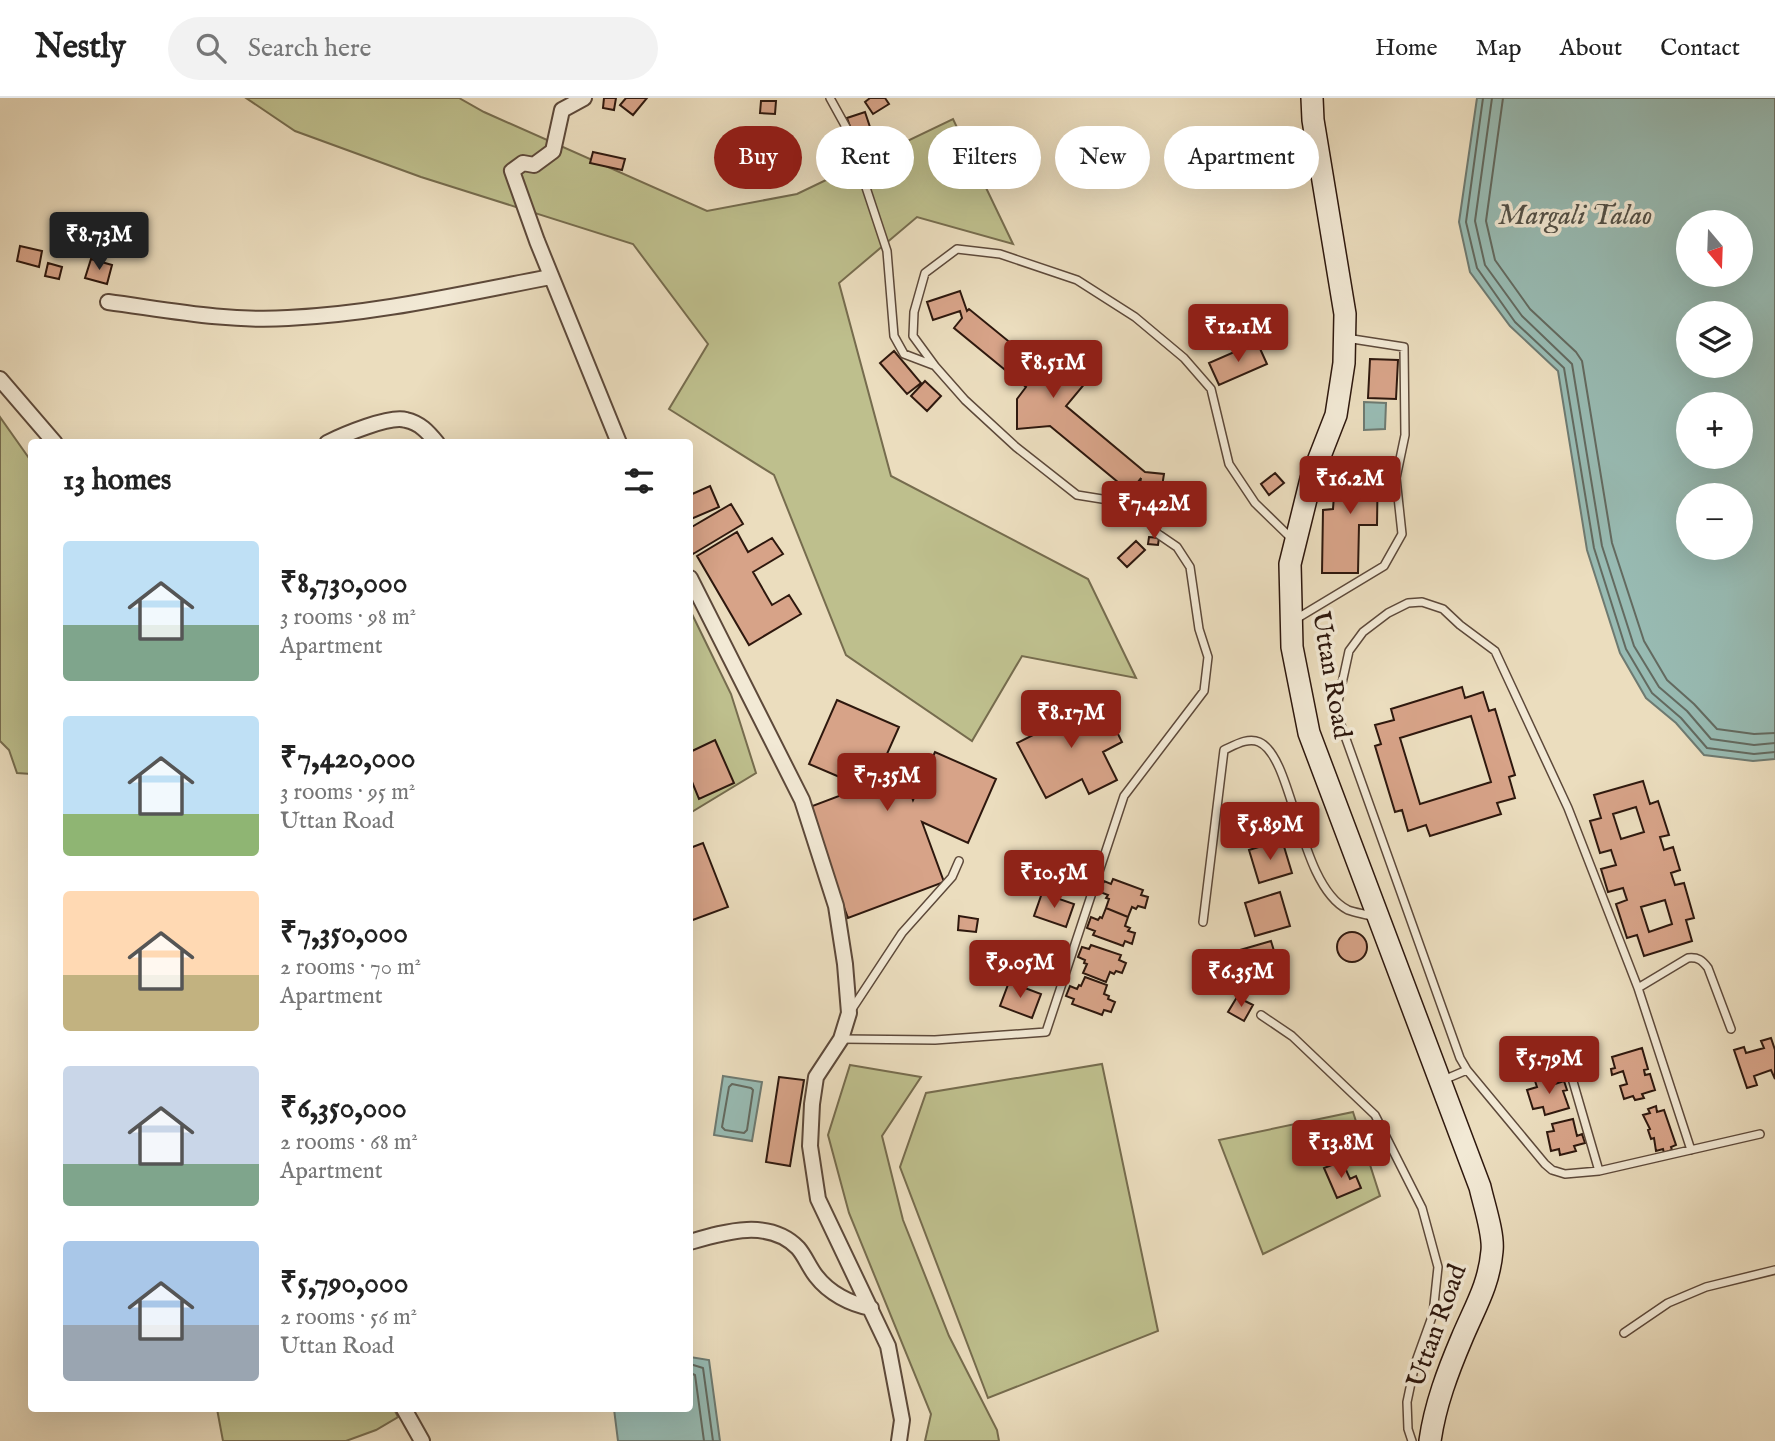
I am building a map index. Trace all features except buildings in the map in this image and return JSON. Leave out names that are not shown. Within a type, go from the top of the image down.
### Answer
[{"type":"main road","name":"Uttan Road","points":[[1312,98],[1313,120],[1345,314],[1344,363],[1336,415],[1311,479],[1290,564],[1290,624],[1308,733],[1480,1187],[1493,1248],[1485,1290],[1446,1378],[1433,1417],[1430,1441]]},
{"type":"street","points":[[584,98],[562,110],[553,151],[534,165],[523,163],[512,171],[551,277],[617,439]]},
{"type":"street","points":[[108,302],[233,318],[288,318],[386,308],[551,277]]},
{"type":"street","points":[[0,379],[52,439]]},
{"type":"street","points":[[336,439],[357,429],[404,418],[424,428],[434,439]]},
{"type":"street","points":[[693,584],[802,800],[836,906],[849,1013],[841,1039],[816,1077],[810,1146],[818,1199],[888,1346],[902,1420],[899,1441]]},
{"type":"street","points":[[693,1241],[729,1231],[763,1230],[798,1248],[817,1278],[844,1300],[871,1308]]},
{"type":"street","points":[[406,1412],[422,1441]]},
{"type":"lane","points":[[830,98],[846,127],[887,251],[894,336],[904,354],[935,366]]},
{"type":"lane","points":[[841,1039],[935,1040],[1046,1032],[1124,796],[1204,691],[1208,657],[1199,629],[1190,567],[1177,547],[1158,534],[1149,522],[1127,503],[1077,495],[985,419],[935,366],[913,336],[914,312],[925,274],[957,249],[1000,254],[1077,280],[1135,317],[1184,358],[1211,389],[1229,464],[1255,503],[1280,530],[1296,542]]},
{"type":"lane","points":[[1290,624],[1384,566],[1402,534],[1396,478],[1405,435],[1405,347],[1344,337]]},
{"type":"lane","points":[[1691,1150],[1637,988],[1568,808],[1495,651],[1443,609],[1422,601],[1408,603],[1388,613],[1363,632],[1349,652],[1336,711],[1460,1058],[1467,1070],[1552,1170],[1565,1174],[1599,1171],[1691,1150],[1760,1134]]},
{"type":"lane","points":[[1203,922],[1224,750],[1244,741],[1258,740],[1270,749],[1311,863],[1332,897],[1347,909],[1378,918]]},
{"type":"lane","points":[[849,1013],[902,933],[952,877],[959,860]]},
{"type":"lane","points":[[1637,988],[1688,958],[1702,960],[1708,968],[1731,1029]]},
{"type":"lane","points":[[1261,1015],[1292,1036],[1375,1115],[1422,1208],[1438,1267],[1433,1314],[1415,1364],[1407,1402],[1408,1429],[1412,1441]]},
{"type":"lane","points":[[1565,1054],[1599,1171]]},
{"type":"lane","points":[[1440,1082],[1467,1070]]},
{"type":"lane","points":[[1624,1334],[1668,1303],[1706,1287],[1775,1270]]},
{"type":"green space","points":[[246,98],[459,98],[484,112],[707,211],[797,194],[816,185],[816,189],[914,189],[914,138],[928,131],[928,189],[987,189],[1013,244],[917,217],[839,283],[891,476],[1088,579],[1136,678],[1022,656],[972,741],[846,655],[774,475],[669,409],[708,344],[633,244],[421,177],[295,131]]},
{"type":"green space","points":[[953,119],[956,126],[938,126]]},
{"type":"green space","points":[[0,417],[28,457],[28,774],[17,773],[9,750],[0,741]]},
{"type":"green space","points":[[693,616],[731,694],[756,773],[693,811]]},
{"type":"green space","points":[[1102,1064],[1158,1331],[988,1398],[900,1167],[926,1093]]},
{"type":"green space","points":[[850,1065],[921,1077],[882,1136],[903,1220],[949,1336],[997,1430],[999,1441],[925,1441],[931,1414],[849,1213],[828,1135]]},
{"type":"green space","points":[[1353,1112],[1380,1196],[1263,1254],[1219,1140]]},
{"type":"green space","points":[[218,1412],[396,1412],[398,1417],[376,1430],[346,1441],[223,1441]]},
{"type":"water","name":"Margali Talao","points":[[1477,98],[1775,98],[1775,759],[1753,761],[1704,755],[1676,723],[1646,698],[1620,653],[1587,550],[1558,371],[1510,326],[1470,272],[1459,222]]},
{"type":"water","points":[[1364,402],[1386,403],[1385,429],[1364,430]]},
{"type":"water","points":[[723,1076],[762,1082],[752,1141],[714,1135]]},
{"type":"water","points":[[693,1357],[709,1360],[720,1441],[618,1441],[614,1412],[693,1412]]}]
